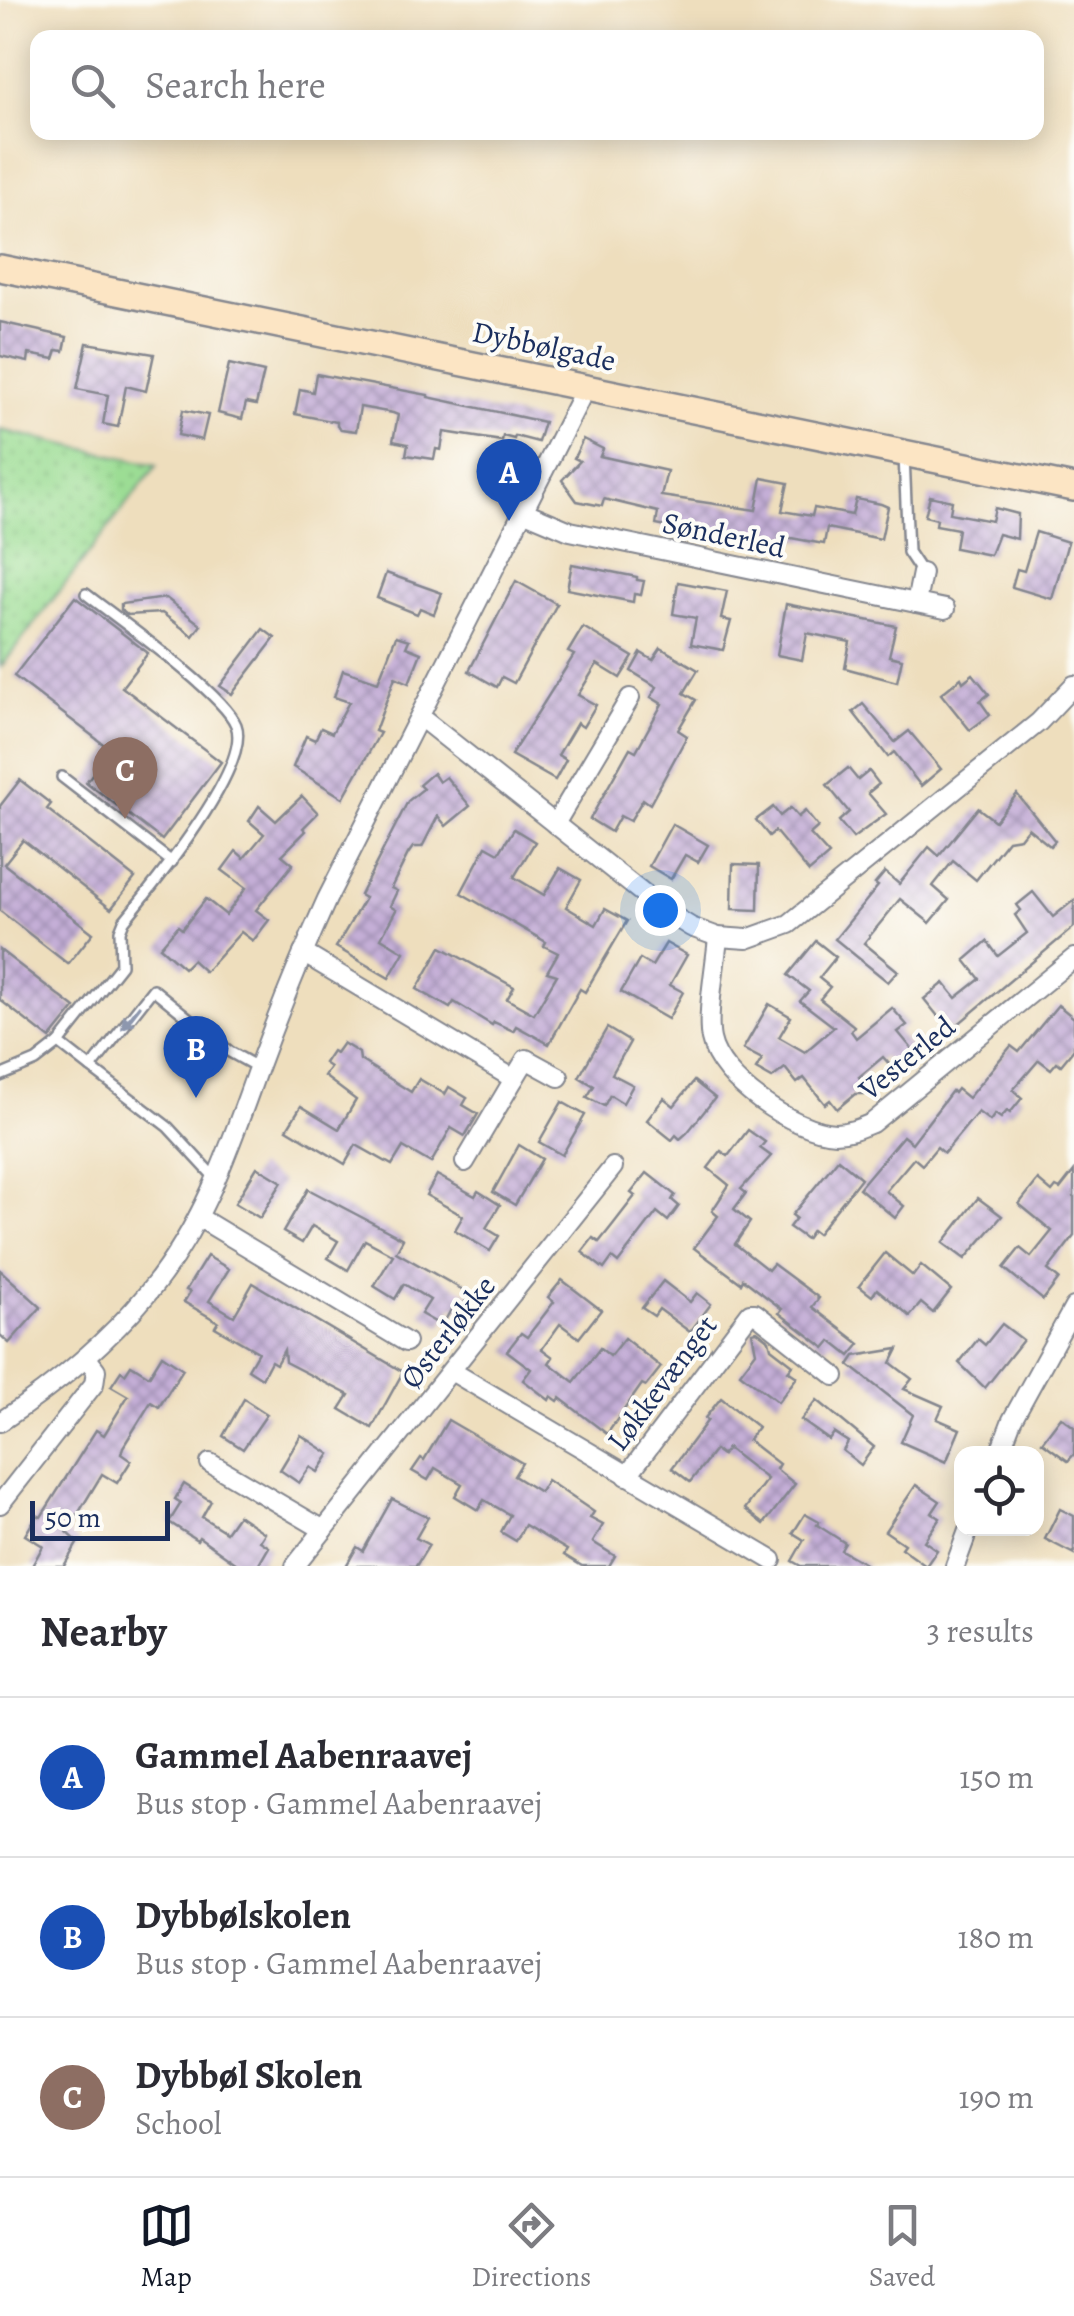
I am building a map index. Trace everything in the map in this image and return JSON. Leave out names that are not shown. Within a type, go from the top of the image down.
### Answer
[{"type":"street","name":"Dybbølgade","points":[[0,268],[1074,488]]},
{"type":"street","points":[[0,1422],[52,1388],[86,1358],[149,1292],[198,1217],[302,953],[586,387]]},
{"type":"street","name":"Sønderled","points":[[524,512],[570,531],[945,610]]},
{"type":"street","points":[[916,604],[922,573]]},
{"type":"street","points":[[420,717],[666,911],[718,937],[747,939],[790,924],[1040,722],[1074,684]]},
{"type":"street","points":[[555,824],[630,698]]},
{"type":"street","name":"Vesterled","points":[[718,937],[710,1036],[719,1064],[748,1092],[810,1128],[834,1133],[854,1132],[872,1122],[1074,958]]},
{"type":"street","points":[[302,953],[514,1079]]},
{"type":"street","points":[[465,1162],[526,1059],[559,1077]]},
{"type":"street","name":"Østerløkke","points":[[296,1566],[613,1167]]},
{"type":"street","points":[[198,1217],[406,1342]]},
{"type":"street","points":[[1002,1446],[1012,1420],[1074,1308]]},
{"type":"street","name":"Løkkevænget","points":[[626,1476],[750,1313],[834,1376]]},
{"type":"street","points":[[0,1504],[94,1384],[96,1370],[86,1358]]},
{"type":"street","name":"Løkkevænget","points":[[452,1372],[772,1560]]},
{"type":"street","points":[[210,1462],[324,1530]]},
{"type":"street","points":[[955,1566],[967,1536]]},
{"type":"lane","points":[[904,453],[908,552],[922,573]]},
{"type":"lane","points":[[0,1076],[36,1061],[59,1044],[122,965],[120,931],[172,862],[224,780],[240,745],[235,724],[218,700],[86,594]]},
{"type":"lane","points":[[62,777],[172,862]]},
{"type":"lane","points":[[91,1068],[153,989],[230,1052],[259,1068]]},
{"type":"lane","points":[[59,1044],[168,1127],[216,1179]]},
{"type":"green space","points":[[0,430],[157,465],[0,668]]},
{"type":"building","points":[[0,322],[67,337],[64,351],[57,350],[54,359],[29,354],[28,362],[0,356]]},
{"type":"building","points":[[87,343],[154,354],[146,391],[126,386],[118,427],[103,424],[108,395],[77,389]]},
{"type":"building","points":[[229,364],[264,372],[256,405],[246,403],[242,419],[218,413]]},
{"type":"building","points":[[316,374],[544,422],[538,442],[515,436],[503,436],[502,441],[444,432],[441,450],[436,449],[434,459],[406,455],[408,444],[393,441],[398,415],[393,413],[360,407],[356,431],[341,429],[337,422],[295,414],[300,389],[313,392]]},
{"type":"building","points":[[183,410],[208,415],[202,440],[178,435]]},
{"type":"building","points":[[583,439],[603,449],[600,456],[667,471],[661,496],[756,510],[762,478],[788,483],[782,511],[812,516],[814,508],[852,515],[856,499],[881,504],[888,507],[881,539],[827,528],[824,544],[780,536],[778,548],[656,525],[658,512],[604,499],[602,506],[577,501],[562,480],[580,461],[574,458]]},
{"type":"building","points":[[930,496],[952,501],[950,513],[992,521],[995,508],[1018,514],[1017,539],[998,534],[990,555],[955,548],[958,529],[936,525],[937,519],[925,516]]},
{"type":"building","points":[[1036,532],[1068,542],[1052,599],[1012,587],[1017,569],[1024,571]]},
{"type":"building","points":[[572,564],[637,577],[644,581],[641,595],[634,594],[633,602],[567,589]]},
{"type":"building","points":[[386,573],[442,593],[434,614],[420,608],[417,614],[377,598]]},
{"type":"building","points":[[516,581],[557,604],[514,683],[502,677],[497,687],[469,671]]},
{"type":"building","points":[[678,582],[727,591],[721,619],[731,621],[723,650],[691,644],[696,618],[673,614]]},
{"type":"building","points":[[75,597],[148,653],[122,687],[221,762],[162,840],[86,782],[111,750],[14,676]]},
{"type":"building","points":[[166,598],[201,625],[193,636],[162,613],[127,615],[121,610],[121,604]]},
{"type":"building","points":[[786,604],[896,626],[889,656],[902,659],[897,682],[845,668],[850,642],[807,633],[802,660],[777,655]]},
{"type":"building","points":[[583,627],[633,657],[620,678],[597,664],[578,695],[596,705],[583,727],[577,723],[558,755],[566,760],[555,780],[511,755],[574,655],[568,652]]},
{"type":"building","points":[[263,629],[275,638],[232,694],[220,686]]},
{"type":"building","points":[[396,636],[409,640],[406,647],[421,653],[409,683],[395,677],[375,731],[380,733],[343,798],[293,767],[306,736],[315,740],[321,728],[332,733],[349,702],[334,697],[343,670],[378,682]]},
{"type":"building","points":[[661,648],[698,670],[684,693],[696,700],[678,730],[687,736],[650,804],[643,799],[630,821],[620,816],[611,832],[590,819],[630,748],[636,751],[662,704],[651,697],[657,687],[631,671],[641,653],[653,660]]},
{"type":"building","points":[[973,674],[989,694],[980,701],[990,715],[970,730],[941,694]]},
{"type":"building","points":[[863,704],[895,742],[909,731],[941,769],[921,786],[894,752],[888,757],[853,712]]},
{"type":"building","points":[[848,768],[858,780],[869,771],[879,784],[868,793],[886,814],[853,838],[839,821],[849,812],[827,785]]},
{"type":"building","points":[[433,773],[439,782],[446,777],[470,806],[446,826],[438,816],[422,847],[413,847],[408,854],[391,888],[397,891],[390,906],[396,910],[381,938],[404,952],[389,978],[336,947],[365,898],[360,895],[408,801],[423,789],[419,785]]},
{"type":"building","points":[[20,780],[51,804],[47,809],[135,878],[111,909],[23,840],[4,864],[93,933],[68,964],[0,911],[0,806]]},
{"type":"building","points":[[1017,794],[1055,841],[1050,846],[1028,828],[1020,838],[1008,840],[976,880],[953,861],[933,886],[949,900],[930,923],[900,899],[864,943],[898,971],[888,982],[835,939],[885,872],[899,884],[929,847],[939,856],[978,808],[995,821]]},
{"type":"building","points":[[302,796],[318,813],[282,855],[293,864],[256,910],[269,920],[253,941],[241,932],[205,972],[192,960],[184,968],[160,947],[178,926],[182,929],[206,899],[226,915],[246,888],[222,870],[236,851],[244,858],[264,834],[249,821],[259,806],[276,821]]},
{"type":"building","points":[[773,807],[780,816],[790,808],[798,817],[805,811],[818,827],[810,834],[829,855],[809,872],[775,831],[769,836],[756,820]]},
{"type":"building","points":[[672,824],[708,845],[698,862],[685,855],[671,879],[649,866]]},
{"type":"building","points":[[514,829],[535,842],[514,877],[544,895],[560,868],[581,880],[566,907],[596,925],[605,909],[627,921],[585,992],[580,989],[549,1044],[516,1026],[513,1031],[494,1022],[492,1025],[454,1002],[450,1008],[417,989],[441,947],[514,987],[507,999],[534,1014],[557,975],[547,972],[558,953],[544,946],[546,942],[461,893],[486,846],[499,853]]},
{"type":"building","points":[[733,864],[759,865],[758,910],[732,909]]},
{"type":"building","points":[[1033,892],[1053,917],[1074,900],[1074,927],[950,1031],[924,999],[944,983],[956,998],[980,979],[965,960],[987,941],[998,956],[1027,933],[1015,915],[1021,910],[1017,905]]},
{"type":"building","points":[[816,941],[836,957],[819,978],[830,987],[820,999],[854,1026],[851,1031],[856,1038],[892,1008],[907,1025],[898,1032],[918,1056],[897,1073],[883,1057],[859,1077],[871,1094],[855,1094],[837,1109],[830,1100],[825,1104],[804,1078],[797,1083],[785,1068],[772,1078],[756,1069],[762,1059],[743,1049],[769,1004],[791,1017],[779,1037],[805,1052],[834,1027],[800,1001],[809,991],[788,975]]},
{"type":"building","points":[[666,943],[687,955],[670,985],[683,992],[668,1019],[621,992],[640,959],[652,966]]},
{"type":"building","points":[[0,950],[75,1008],[50,1039],[0,1000]]},
{"type":"building","points":[[1058,1005],[1074,1018],[1074,1049],[1061,1065],[1057,1062],[1051,1069],[1039,1060],[1013,1090],[1022,1098],[1010,1113],[1007,1111],[1001,1118],[995,1114],[990,1121],[978,1112],[944,1153],[937,1147],[922,1165],[914,1158],[886,1191],[904,1206],[895,1218],[859,1188],[903,1136],[912,1143],[952,1091],[957,1089],[968,1098],[1011,1046],[1019,1052]]},
{"type":"building","points":[[607,1028],[630,1042],[612,1074],[633,1085],[623,1103],[610,1095],[604,1106],[587,1097],[594,1086],[579,1077]]},
{"type":"building","points":[[343,1043],[359,1053],[360,1060],[411,1092],[419,1079],[445,1094],[449,1087],[467,1098],[463,1105],[478,1114],[465,1136],[451,1128],[431,1163],[403,1147],[392,1165],[356,1145],[345,1164],[287,1129],[301,1106],[339,1129],[356,1100],[324,1076],[330,1067],[324,1063]]},
{"type":"building","points":[[694,1081],[715,1098],[687,1133],[672,1140],[647,1120],[664,1098],[674,1106]]},
{"type":"building","points":[[562,1102],[585,1115],[562,1155],[539,1142]]},
{"type":"building","points":[[748,1130],[765,1142],[760,1148],[771,1156],[741,1189],[746,1193],[734,1209],[750,1222],[735,1244],[768,1270],[773,1264],[819,1298],[812,1307],[860,1344],[850,1356],[831,1341],[825,1348],[743,1279],[741,1283],[694,1248],[718,1216],[712,1211],[729,1185],[708,1168],[721,1151],[728,1156]]},
{"type":"building","points":[[519,1145],[542,1159],[515,1205],[493,1192]]},
{"type":"building","points":[[838,1159],[861,1178],[817,1234],[812,1230],[806,1239],[789,1227],[796,1218],[792,1215]]},
{"type":"building","points":[[257,1167],[282,1182],[260,1218],[235,1203]]},
{"type":"building","points":[[1074,1171],[1074,1236],[1048,1270],[1059,1279],[1043,1300],[1004,1268],[1020,1248],[1031,1257],[1052,1231],[1019,1204],[1038,1180],[1052,1192],[1056,1187],[1060,1189]]},
{"type":"building","points":[[647,1173],[675,1195],[672,1200],[679,1206],[668,1221],[657,1212],[618,1263],[612,1258],[604,1269],[582,1252],[593,1238],[599,1242],[635,1196],[631,1193]]},
{"type":"building","points":[[437,1175],[475,1196],[478,1191],[500,1205],[486,1228],[499,1236],[490,1251],[455,1230],[463,1216],[426,1195]]},
{"type":"building","points":[[308,1189],[403,1239],[396,1252],[470,1294],[460,1310],[453,1306],[442,1326],[421,1314],[430,1300],[404,1284],[395,1299],[374,1286],[393,1255],[365,1240],[348,1270],[328,1258],[338,1241],[312,1226],[302,1243],[283,1232]]},
{"type":"building","points":[[978,1198],[1002,1216],[965,1259],[943,1243]]},
{"type":"building","points":[[885,1253],[913,1276],[921,1265],[951,1290],[933,1313],[921,1303],[910,1316],[877,1289],[872,1296],[859,1286]]},
{"type":"building","points":[[207,1256],[229,1269],[209,1301],[234,1316],[253,1283],[403,1372],[372,1428],[340,1409],[349,1395],[285,1362],[284,1350],[276,1364],[271,1361],[262,1378],[248,1369],[258,1352],[215,1327],[218,1322],[184,1302],[190,1292],[186,1290]]},
{"type":"building","points":[[0,1270],[41,1307],[9,1343],[0,1335]]},
{"type":"building","points":[[562,1280],[601,1310],[579,1338],[560,1324],[542,1349],[553,1357],[549,1363],[574,1382],[600,1348],[610,1356],[624,1338],[661,1367],[646,1386],[642,1384],[607,1434],[560,1398],[558,1401],[551,1396],[549,1400],[523,1380],[531,1369],[507,1351],[521,1333],[527,1337],[554,1302],[548,1297]]},
{"type":"building","points":[[663,1281],[690,1302],[697,1293],[711,1304],[690,1332],[659,1309],[654,1316],[642,1308]]},
{"type":"building","points":[[1002,1324],[1023,1340],[985,1388],[959,1363],[978,1339],[985,1345]]},
{"type":"building","points":[[757,1331],[793,1365],[788,1371],[797,1377],[778,1402],[740,1373],[756,1352],[752,1332]]},
{"type":"building","points":[[898,1349],[891,1363],[912,1379],[904,1389],[943,1406],[937,1419],[960,1429],[946,1462],[901,1442],[913,1415],[849,1365],[855,1356]]},
{"type":"building","points":[[162,1355],[183,1369],[159,1407],[151,1402],[123,1447],[121,1454],[131,1461],[117,1483],[102,1474],[67,1532],[78,1542],[64,1566],[32,1566],[43,1546],[25,1535],[37,1515],[41,1517],[96,1430],[104,1435],[128,1396],[111,1386],[121,1371],[125,1374],[131,1365],[149,1376]]},
{"type":"building","points":[[721,1398],[758,1427],[748,1440],[779,1464],[776,1469],[795,1484],[764,1524],[745,1509],[767,1479],[727,1448],[722,1455],[715,1450],[690,1482],[672,1468]]},
{"type":"building","points":[[244,1399],[267,1414],[243,1449],[223,1436]]},
{"type":"building","points":[[817,1400],[874,1447],[861,1465],[843,1451],[848,1442],[834,1433],[829,1440],[801,1420]]},
{"type":"building","points":[[1061,1417],[1074,1427],[1074,1454],[1068,1461],[1042,1442]]},
{"type":"building","points":[[448,1420],[522,1463],[514,1476],[540,1492],[547,1480],[594,1512],[590,1518],[603,1525],[593,1542],[615,1556],[609,1566],[582,1566],[564,1555],[567,1550],[525,1525],[516,1541],[501,1532],[510,1515],[484,1500],[478,1510],[455,1496],[462,1484],[435,1468],[428,1480],[412,1471],[421,1458],[424,1460]]},
{"type":"building","points":[[301,1435],[330,1454],[318,1472],[310,1467],[299,1483],[280,1470]]},
{"type":"building","points":[[184,1484],[211,1501],[202,1517],[226,1532],[238,1515],[265,1533],[260,1541],[269,1547],[258,1566],[240,1566],[199,1537],[197,1540],[169,1522],[181,1503],[175,1499]]},
{"type":"building","points":[[916,1485],[940,1501],[932,1513],[940,1518],[924,1541],[937,1550],[926,1566],[885,1531]]},
{"type":"building","points":[[392,1499],[428,1517],[416,1538],[429,1545],[416,1566],[346,1566],[357,1547],[363,1551]]},
{"type":"building","points":[[1060,1509],[1074,1516],[1074,1554],[1045,1539]]},
{"type":"building","points":[[805,1514],[845,1543],[841,1550],[869,1566],[801,1566],[792,1561],[804,1540],[793,1533]]},
{"type":"place","name":"Gammel Aabenraavej","points":[[509,521]]},
{"type":"place","name":"Dybbøl Skolen","points":[[125,819]]},
{"type":"place","name":"Dybbølskolen","points":[[196,1098]]}]
